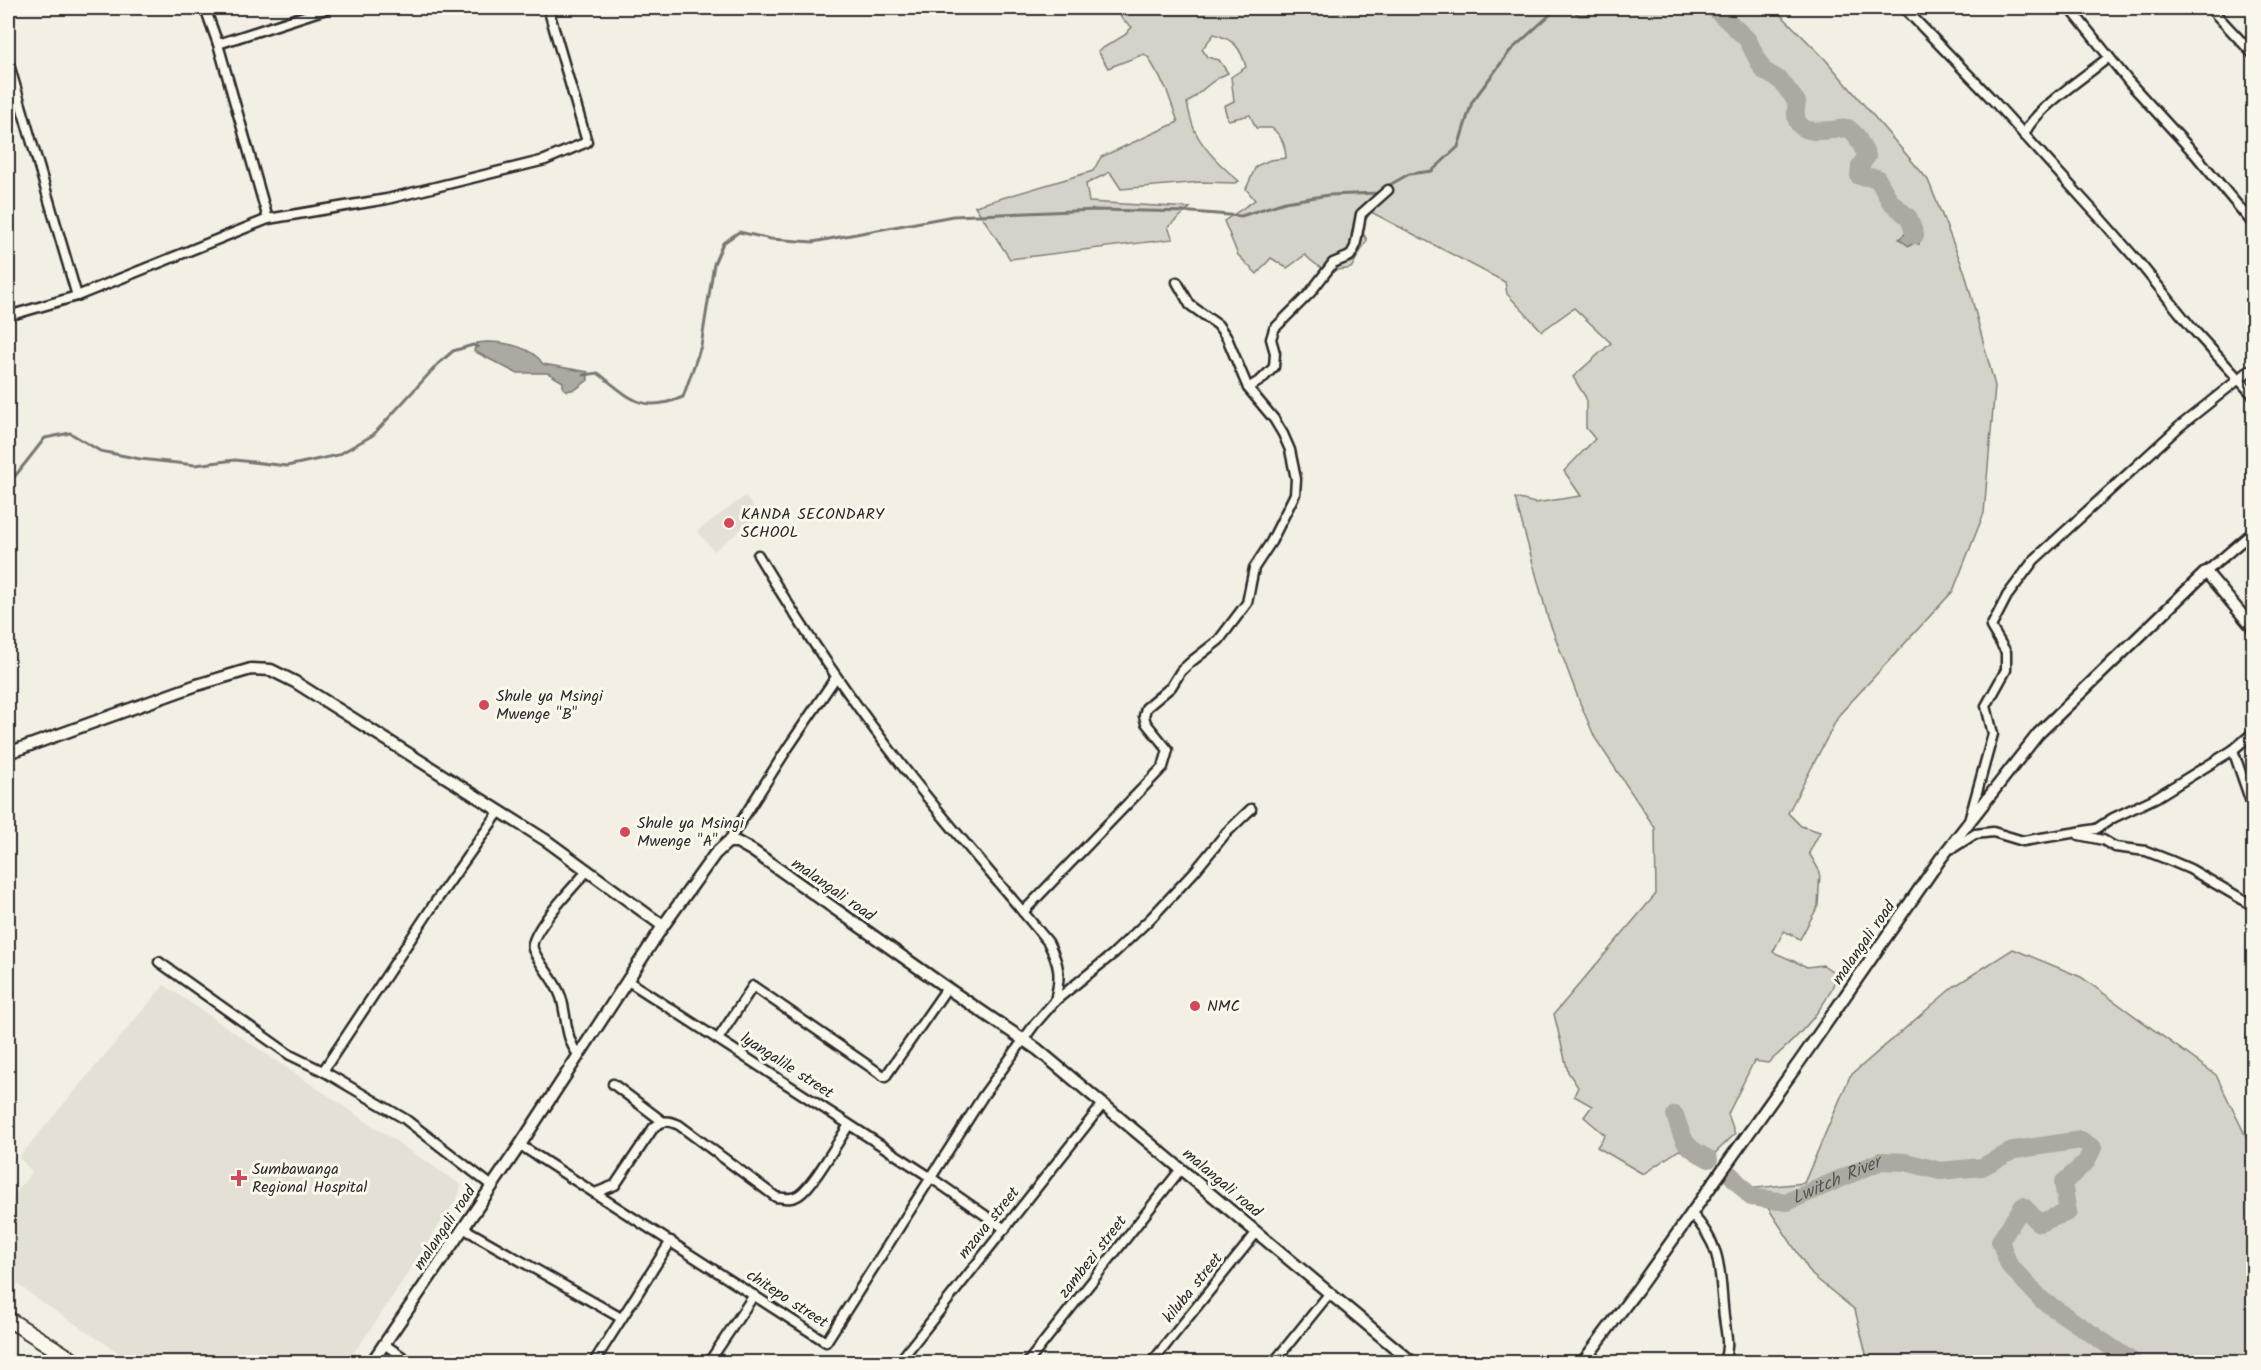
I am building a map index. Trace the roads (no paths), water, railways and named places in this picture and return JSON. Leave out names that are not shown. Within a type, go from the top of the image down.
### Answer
[{"type":"highway","points":[[8,1319],[76,1362]]},
{"type":"street","points":[[205,8],[218,44],[268,219]]},
{"type":"street","points":[[218,44],[329,8]]},
{"type":"street","points":[[8,316],[77,296],[268,219],[387,199],[545,160],[587,142],[548,8]]},
{"type":"street","points":[[1904,8],[2024,135],[2142,266],[2191,327],[2253,396]]},
{"type":"street","points":[[2070,8],[2253,225]]},
{"type":"street","points":[[2210,8],[2253,54]]},
{"type":"street","points":[[2024,135],[2028,126],[2040,113],[2109,57]]},
{"type":"street","points":[[8,61],[77,296]]},
{"type":"street","points":[[1248,388],[1261,380],[1274,367],[1275,353],[1271,339],[1274,328],[1310,293],[1333,263],[1350,256],[1355,248],[1361,214],[1388,190]]},
{"type":"street","points":[[1023,912],[1163,767],[1168,750],[1146,723],[1144,716],[1146,708],[1171,687],[1181,671],[1219,640],[1247,603],[1254,568],[1271,542],[1295,494],[1296,479],[1290,450],[1274,419],[1248,388],[1227,338],[1218,325],[1190,305],[1176,282]]},
{"type":"street","points":[[1967,827],[1994,734],[1986,705],[2006,670],[2006,652],[1991,627],[2007,596],[2034,560],[2063,533],[2180,426],[2253,367]]},
{"type":"street","points":[[2253,531],[2206,572],[2253,629]]},
{"type":"street","points":[[758,555],[836,677],[910,775],[1048,942],[1059,963],[1060,975],[1055,1001]]},
{"type":"street","name":"malangali road","points":[[1583,1362],[1800,1061],[1941,858],[2038,734],[2206,572]]},
{"type":"street","points":[[8,753],[197,685],[250,669],[271,670],[296,682],[547,841],[663,926]]},
{"type":"street","points":[[728,842],[836,677]]},
{"type":"street","points":[[1941,858],[1975,834],[1993,832],[2023,841],[2096,829],[2113,818],[2155,798],[2233,750],[2253,732]]},
{"type":"street","points":[[2233,750],[2253,811]]},
{"type":"street","name":"chitepo street","points":[[520,1145],[754,1295],[824,1345],[930,1177],[1022,1040],[1055,1001],[1113,954],[1151,918],[1251,808]]},
{"type":"street","points":[[323,1071],[436,901],[499,812]]},
{"type":"street","points":[[2070,833],[2103,840],[2115,848],[2145,851],[2169,860],[2190,869],[2253,906]]},
{"type":"street","name":"malangali road","points":[[372,1362],[520,1145],[663,926],[715,854],[728,842],[737,842],[753,851],[1037,1049],[1412,1362]]},
{"type":"street","points":[[578,1054],[570,1041],[565,1012],[555,984],[534,950],[532,942],[538,930],[588,870]]},
{"type":"street","points":[[159,962],[290,1055],[323,1071],[405,1119],[492,1186]]},
{"type":"street","name":"lyangalile street","points":[[628,981],[930,1177],[1005,1229]]},
{"type":"street","points":[[718,1039],[753,986],[885,1077],[947,988]]},
{"type":"street","points":[[613,1084],[662,1121]]},
{"type":"street","name":"mzava street","points":[[899,1362],[1103,1104]]},
{"type":"street","points":[[595,1193],[615,1185],[654,1126],[668,1120],[679,1125],[776,1197],[790,1198],[799,1195],[808,1186],[849,1125]]},
{"type":"street","name":"zambezi street","points":[[1028,1362],[1181,1168]]},
{"type":"street","points":[[1691,1213],[1707,1230],[1719,1261],[1724,1319],[1728,1337],[1724,1362]]},
{"type":"street","points":[[463,1228],[621,1318]]},
{"type":"street","name":"kiluba street","points":[[1152,1362],[1257,1232]]},
{"type":"street","points":[[594,1362],[671,1241]]},
{"type":"street","points":[[1274,1362],[1329,1294]]},
{"type":"street","points":[[709,1362],[754,1295]]},
{"type":"street","points":[[384,1344],[410,1362]]},
{"type":"street","points":[[1393,1362],[1400,1353]]},
{"type":"waterway","points":[[1386,187],[1409,174],[1432,171],[1458,147],[1472,102],[1510,51],[1552,13],[1572,10],[1579,15],[1588,15],[1594,8]]},
{"type":"waterway","points":[[1714,8],[1747,39],[1763,70],[1781,81],[1797,102],[1798,123],[1803,128],[1819,131],[1848,128],[1856,135],[1867,156],[1860,166],[1859,176],[1877,178],[1890,201],[1909,218],[1915,235]]},
{"type":"waterway","points":[[584,375],[598,373],[637,401],[656,404],[683,397],[701,346],[714,264],[723,243],[739,232],[771,239],[813,242],[953,216],[1096,210],[1192,212],[1241,216],[1285,202],[1329,195],[1381,191]]},
{"type":"waterway","points":[[8,485],[45,438],[70,433],[100,451],[140,459],[195,465],[235,460],[287,466],[338,455],[373,435],[438,364],[453,351],[473,345],[478,347]]},
{"type":"waterway","points":[[1675,1115],[1680,1131],[1689,1146],[1709,1159]]},
{"type":"waterway","name":"Lwitch River","points":[[1731,1175],[1751,1197],[1787,1202],[1881,1161],[1906,1162],[1940,1171],[1982,1167],[2014,1150],[2081,1140],[2093,1148],[2086,1162],[2063,1183],[2068,1212],[2039,1223],[2023,1206],[2000,1241],[2009,1265],[2042,1300],[2133,1362]]},
{"type":"place","name":"KANDA SECONDARY SCHOOL","points":[[729,523]]},
{"type":"place","name":"Shule ya Msingi Mwenge \"B\"","points":[[484,705]]},
{"type":"place","name":"Shule ya Msingi Mwenge \"A\"","points":[[625,832]]},
{"type":"place","name":"NMC","points":[[1195,1006]]},
{"type":"place","name":"Sumbawanga Regional Hospital","points":[[239,1178]]}]
